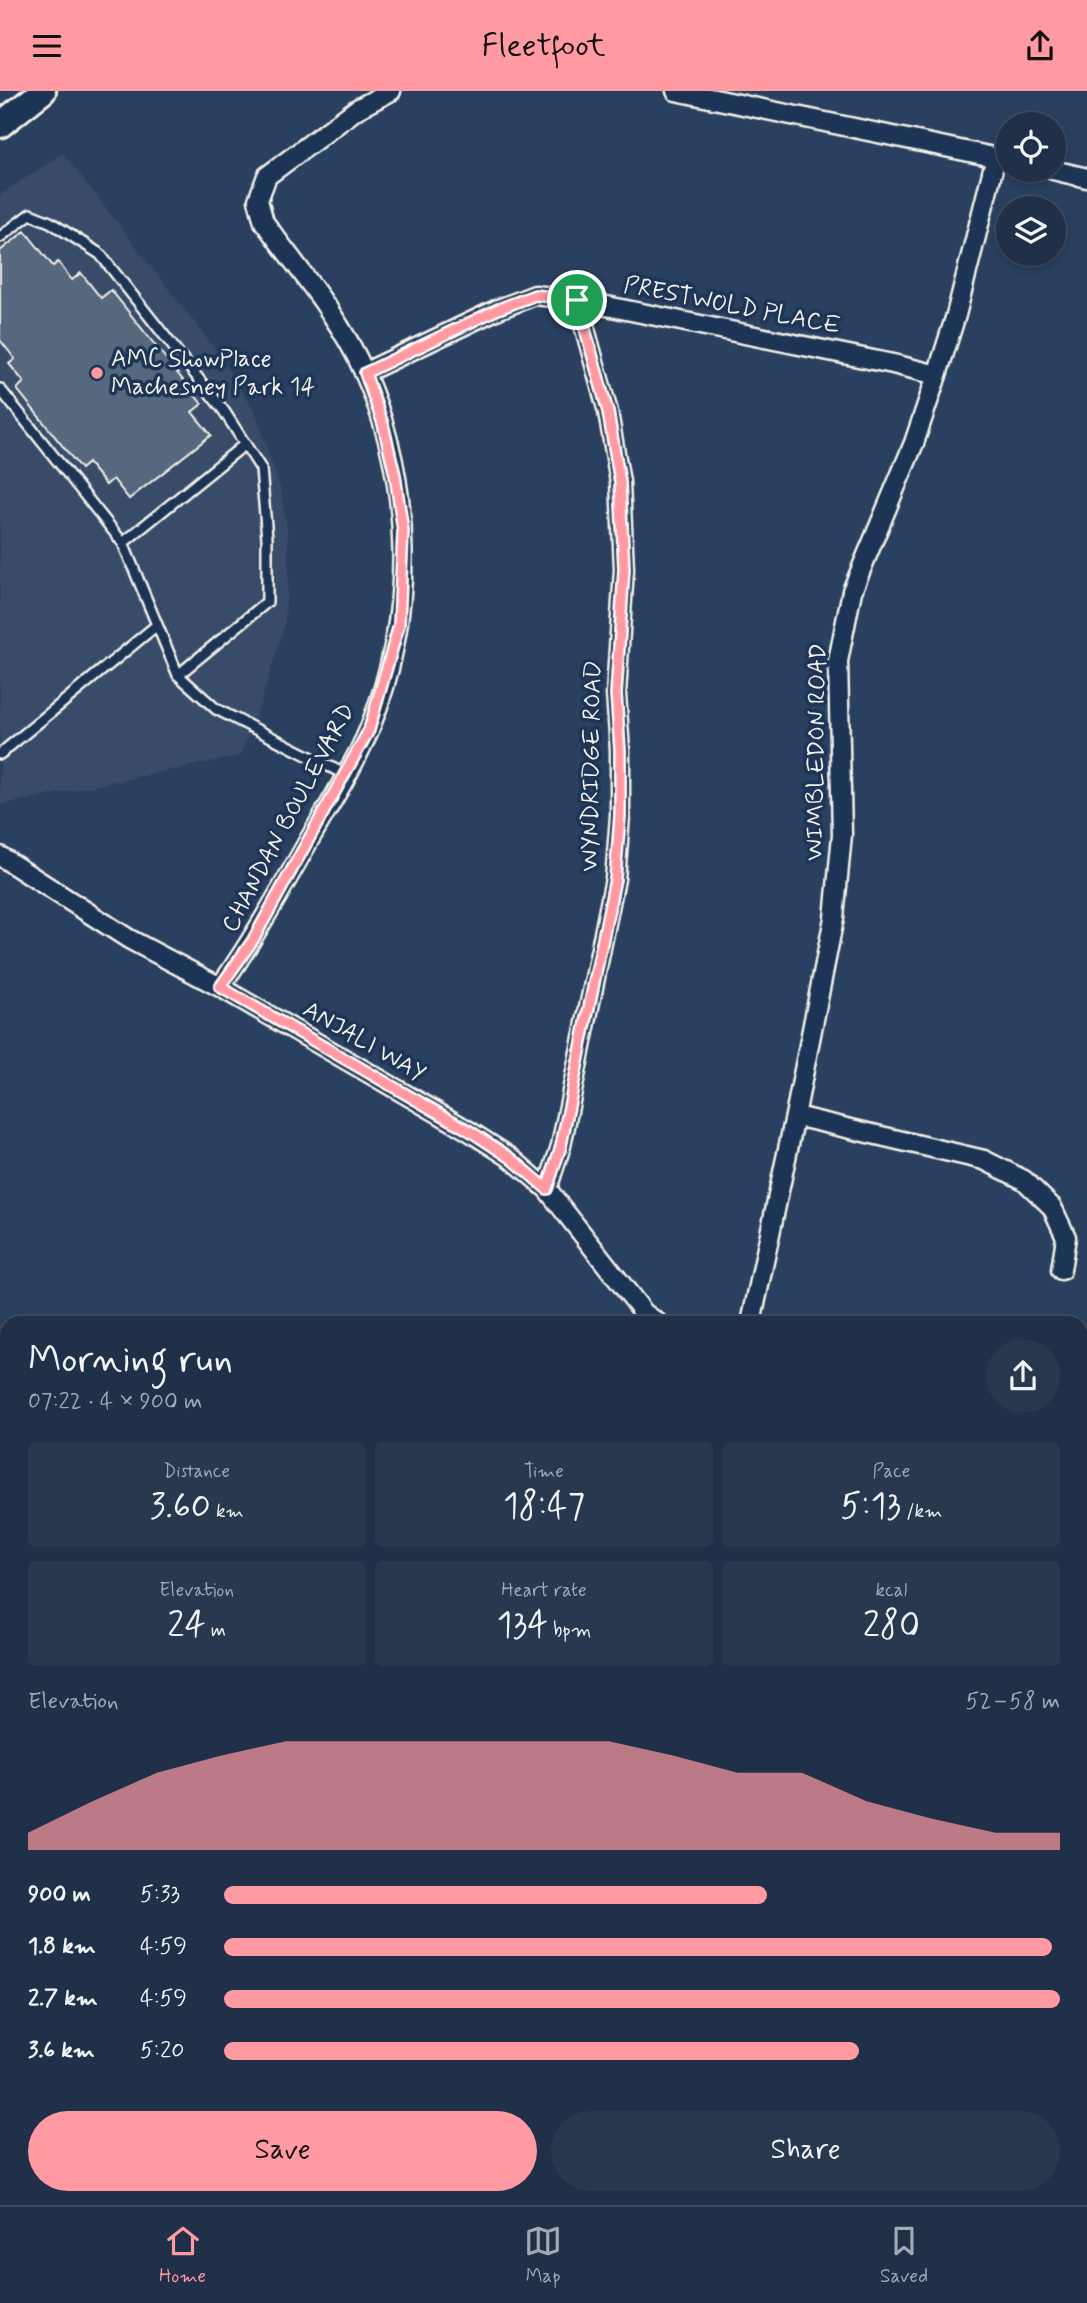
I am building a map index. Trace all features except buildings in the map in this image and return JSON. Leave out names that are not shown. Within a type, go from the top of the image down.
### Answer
[{"type":"main road","points":[[0,125],[43,91]]},
{"type":"street","name":"CHANDAN BOULEVARD","points":[[220,987],[253,940],[369,730],[399,625],[402,578],[403,531],[395,475],[383,424],[365,373],[344,335],[264,222],[258,200],[268,176],[357,109],[391,91]]},
{"type":"street","points":[[676,91],[996,157]]},
{"type":"street","points":[[1066,173],[1087,178]]},
{"type":"street","name":"WIMBLEDON ROAD","points":[[752,1316],[834,918],[842,835],[838,661],[852,591],[914,443],[956,315],[996,178]]},
{"type":"street","name":"PRESTWOLD PLACE","points":[[365,373],[496,310],[535,295],[577,300],[937,375]]},
{"type":"street","name":"WYNDRIDGE ROAD","points":[[547,1189],[561,1146],[612,892],[620,816],[620,750],[616,694],[624,569],[620,482],[608,412],[577,300]]},
{"type":"street","name":"ANJALI WAY","points":[[0,856],[130,939],[220,987],[470,1131],[511,1158],[547,1189],[648,1316]]},
{"type":"street","points":[[795,1116],[984,1160],[1024,1180],[1052,1207],[1066,1237],[1061,1270]]},
{"type":"lane","points":[[0,237],[30,214],[50,222],[100,254],[224,411],[261,469],[267,538],[267,602],[178,675]]},
{"type":"lane","points":[[0,389],[123,543],[178,675],[216,709],[346,775]]},
{"type":"lane","points":[[123,543],[244,445]]},
{"type":"lane","points":[[0,754],[157,625]]},
{"type":"shaded area","points":[[63,153],[209,341],[255,411],[281,490],[288,535],[288,585],[284,627],[261,702],[240,756],[0,805],[0,195]]},
{"type":"place","name":"AMC ShowPlace Machesney Park 14","points":[[97,373]]},
{"type":"route","points":[[535,295],[577,300],[608,412],[620,482],[624,569],[616,694],[620,750],[620,816],[615,879],[561,1146],[547,1189],[511,1158],[470,1131],[220,987],[253,940],[369,730],[399,625],[403,531],[395,475],[383,424],[365,373],[496,310],[535,295]]}]
